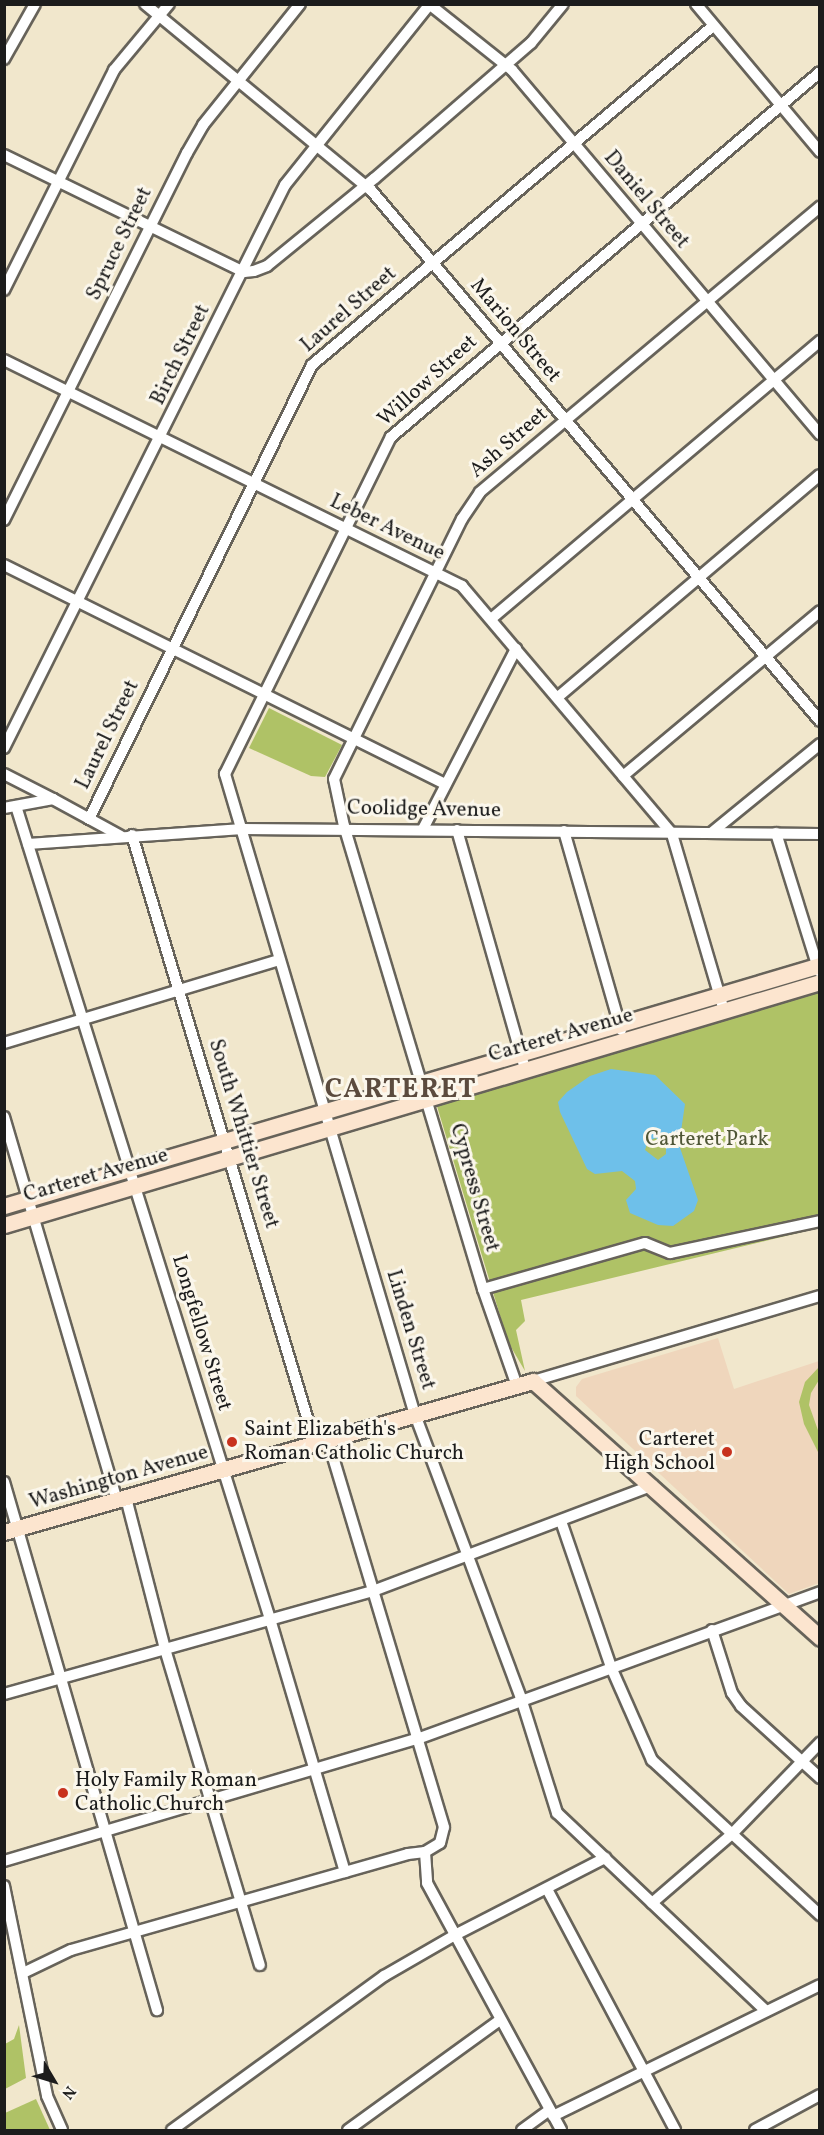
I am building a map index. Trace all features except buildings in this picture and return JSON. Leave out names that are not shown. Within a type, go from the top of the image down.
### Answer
[{"type":"street","points":[[4,59],[35,4]]},
{"type":"street","name":"Marion Street","points":[[145,4],[364,186],[566,420],[696,580],[819,722]]},
{"type":"street","points":[[4,290],[114,70],[170,4]]},
{"type":"street","name":"Spruce Street","points":[[4,520],[150,226],[203,125],[300,4]]},
{"type":"street","points":[[4,155],[244,272],[267,266],[506,65],[563,4]]},
{"type":"street","points":[[696,4],[819,152]]},
{"type":"street","name":"Daniel Street","points":[[430,5],[506,65],[819,434]]},
{"type":"street","name":"Birch Street","points":[[4,748],[162,437],[285,185],[430,5]]},
{"type":"street","name":"Laurel Street","points":[[89,819],[312,364],[575,145],[713,26]]},
{"type":"street","name":"Willow Street","points":[[242,830],[225,771],[391,437],[819,72]]},
{"type":"street","name":"Ash Street","points":[[345,828],[334,780],[435,574],[480,492],[819,207]]},
{"type":"street","points":[[491,619],[819,341]]},
{"type":"street","name":"Leber Avenue","points":[[4,360],[462,586],[672,834]]},
{"type":"street","points":[[558,697],[819,475]]},
{"type":"street","points":[[4,566],[446,784]]},
{"type":"street","points":[[623,776],[819,611]]},
{"type":"street","points":[[423,830],[516,649]]},
{"type":"street","points":[[711,833],[819,744]]},
{"type":"street","points":[[4,774],[126,836]]},
{"type":"street","points":[[10,807],[52,799]]},
{"type":"street","name":"Longfellow Street","points":[[10,807],[28,844],[270,1619],[345,1872]]},
{"type":"street","name":"Coolidge Avenue","points":[[28,844],[242,830],[345,828],[672,834],[819,834]]},
{"type":"street","name":"Cypress Street","points":[[345,828],[428,1098],[483,1290],[518,1386]]},
{"type":"street","name":"Linden Street","points":[[242,830],[416,1415],[520,1701],[557,1813],[766,2011]]},
{"type":"street","points":[[457,830],[525,1068]]},
{"type":"street","points":[[564,831],[624,1040]]},
{"type":"street","points":[[776,833],[819,968]]},
{"type":"street","points":[[672,834],[724,1011]]},
{"type":"street","name":"South Whittier Street","points":[[126,836],[322,1442],[373,1591],[444,1827],[440,1843],[425,1852]]},
{"type":"street","points":[[4,1043],[279,960]]},
{"type":"street","name":"Carteret Avenue","points":[[4,1206],[619,1023],[819,968]]},
{"type":"street","name":"Carteret Avenue","points":[[4,1225],[819,982]]},
{"type":"street","points":[[4,1117],[122,1500],[260,1965]]},
{"type":"street","points":[[483,1290],[645,1243],[670,1253],[819,1221]]},
{"type":"street","points":[[533,1381],[819,1296]]},
{"type":"street","points":[[533,1381],[653,1485],[819,1638]]},
{"type":"street","name":"Washington Avenue","points":[[11,1530],[533,1381]]},
{"type":"street","points":[[4,1482],[11,1530],[107,1830],[157,2010]]},
{"type":"street","points":[[4,1694],[373,1591],[653,1485]]},
{"type":"street","points":[[561,1521],[611,1667],[652,1760],[819,1915]]},
{"type":"street","points":[[4,1861],[417,1739],[819,1592]]},
{"type":"street","points":[[711,1630],[732,1693],[819,1778]]},
{"type":"street","points":[[652,1903],[732,1834],[819,1743]]},
{"type":"street","points":[[22,1973],[71,1950],[345,1872],[425,1852],[427,1883],[561,2130]]},
{"type":"street","points":[[172,2130],[374,1983],[455,1935],[605,1858]]},
{"type":"street","points":[[4,1886],[47,2096],[62,2130]]},
{"type":"street","points":[[547,1889],[675,2130]]},
{"type":"street","points":[[522,2130],[552,2113],[643,2072],[819,1985]]},
{"type":"street","points":[[348,2130],[500,2020]]},
{"type":"street","points":[[755,2130],[819,2095]]},
{"type":"shaded area","name":"Carteret High School","points":[[718,1338],[734,1389],[819,1361],[819,1583],[789,1594],[576,1396],[576,1387],[582,1379]]},
{"type":"green space","points":[[269,708],[342,745],[325,777],[311,776],[249,748]]},
{"type":"green space","name":"Carteret Park","points":[[819,990],[819,1228],[521,1300],[525,1321],[516,1330],[525,1371],[508,1342],[436,1103]]},
{"type":"green space","points":[[819,1367],[819,1380],[811,1393],[809,1405],[819,1433],[819,1454],[804,1424],[799,1402],[805,1382]]},
{"type":"green space","points":[[19,2025],[26,2078],[5,2089],[5,2044],[14,2039]]},
{"type":"green space","points":[[36,2099],[50,2130],[5,2130],[5,2113]]},
{"type":"water","points":[[611,1069],[655,1075],[685,1104],[679,1145],[698,1200],[694,1211],[673,1226],[658,1225],[630,1213],[626,1200],[636,1189],[635,1181],[622,1171],[595,1174],[587,1169],[560,1112],[558,1102],[567,1092],[590,1076]],"holes":[[[656,1138],[666,1146],[666,1154],[658,1160],[645,1150],[648,1141]]]},
{"type":"place","name":"Saint Elizabeth's Roman Catholic Church","points":[[232,1442]]},
{"type":"place","name":"Carteret High School","points":[[727,1452]]},
{"type":"place","name":"Holy Family Roman Catholic Church","points":[[63,1793]]},
{"type":"district","name":"CARTERET","points":[[401,1091]]}]
